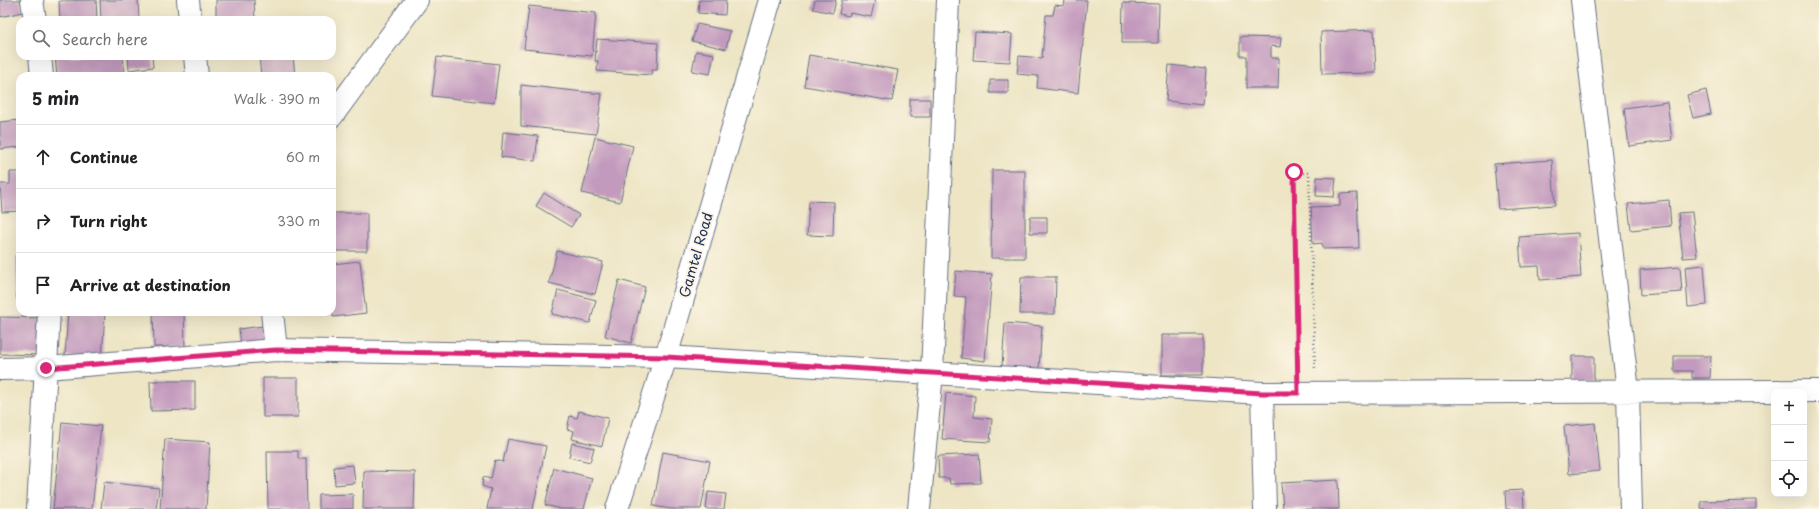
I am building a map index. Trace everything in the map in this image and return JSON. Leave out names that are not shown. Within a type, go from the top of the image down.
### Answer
[{"type":"street","points":[[32,0],[34,16]]},
{"type":"street","points":[[188,0],[190,16]]},
{"type":"street","points":[[336,111],[417,0]]},
{"type":"street","name":"Gamtel Road","points":[[617,509],[666,357],[770,0]]},
{"type":"street","points":[[920,509],[932,373],[948,0]]},
{"type":"street","points":[[1582,0],[1628,391],[1631,509]]},
{"type":"street","points":[[40,60],[42,72]]},
{"type":"street","points":[[195,60],[196,72]]},
{"type":"street","points":[[38,509],[49,316]]},
{"type":"street","points":[[272,316],[276,350]]},
{"type":"street","points":[[0,369],[46,368],[276,350],[666,357],[1262,393],[1819,391]]},
{"type":"street","points":[[1262,393],[1265,509]]},
{"type":"path","points":[[1294,172],[1308,173],[1307,393],[1294,172]]},
{"type":"building","points":[[0,0],[20,0],[23,12],[0,17]]},
{"type":"building","points":[[96,0],[97,16],[60,16],[59,1]]},
{"type":"building","points":[[100,0],[138,0],[139,16],[101,16]]},
{"type":"building","points":[[216,0],[254,0],[255,16],[216,16]]},
{"type":"building","points":[[699,0],[726,0],[725,15],[698,13]]},
{"type":"building","points":[[815,0],[836,0],[833,13],[813,9]]},
{"type":"building","points":[[842,0],[875,0],[871,17],[850,13],[849,16],[839,14]]},
{"type":"building","points":[[1065,0],[1087,0],[1078,93],[1037,88],[1038,76],[1017,74],[1019,56],[1042,58],[1046,15],[1053,15],[1055,5],[1064,6]]},
{"type":"building","points":[[1123,3],[1159,4],[1158,43],[1122,43]]},
{"type":"building","points":[[529,6],[596,13],[592,56],[524,49]]},
{"type":"building","points":[[697,24],[730,31],[726,49],[692,41]]},
{"type":"building","points":[[1374,30],[1376,73],[1322,74],[1321,32]]},
{"type":"building","points":[[975,32],[1012,34],[1010,62],[973,60]]},
{"type":"building","points":[[1240,37],[1281,38],[1280,47],[1271,46],[1271,58],[1279,58],[1278,88],[1246,88],[1246,56],[1240,56]]},
{"type":"building","points":[[597,39],[658,43],[657,70],[652,70],[651,75],[597,71],[598,61],[595,61]]},
{"type":"building","points":[[696,51],[714,54],[710,74],[692,71]]},
{"type":"building","points":[[809,55],[898,70],[892,101],[804,86]]},
{"type":"building","points":[[437,57],[499,64],[494,103],[432,96]]},
{"type":"building","points":[[55,60],[123,60],[125,72],[57,72]]},
{"type":"building","points":[[128,60],[152,60],[153,67],[129,70]]},
{"type":"building","points":[[259,60],[293,60],[295,72],[261,72]]},
{"type":"building","points":[[1169,65],[1206,69],[1203,105],[1166,101]]},
{"type":"building","points":[[990,80],[1008,80],[1008,93],[990,93]]},
{"type":"building","points":[[521,85],[602,94],[596,134],[521,126]]},
{"type":"building","points":[[1706,90],[1711,114],[1693,118],[1687,95]]},
{"type":"building","points":[[910,99],[930,99],[930,117],[910,117]]},
{"type":"building","points":[[1667,102],[1672,140],[1629,146],[1624,108]]},
{"type":"building","points":[[16,120],[16,147],[0,149],[0,122]]},
{"type":"building","points":[[503,132],[538,136],[535,161],[501,157]]},
{"type":"building","points":[[595,137],[633,146],[620,202],[582,193]]},
{"type":"building","points":[[1552,160],[1555,205],[1498,209],[1494,164]]},
{"type":"building","points":[[992,170],[1025,170],[1025,258],[991,258]]},
{"type":"building","points":[[10,172],[16,172],[16,211],[2,212],[0,184],[10,184]]},
{"type":"building","points":[[1317,177],[1336,178],[1334,197],[1316,196]]},
{"type":"building","points":[[544,193],[579,215],[571,227],[536,206]]},
{"type":"building","points":[[1357,193],[1359,248],[1323,249],[1322,243],[1313,244],[1311,207],[1340,206],[1340,194]]},
{"type":"building","points":[[1669,200],[1671,226],[1631,230],[1628,204]]},
{"type":"building","points":[[809,201],[834,202],[833,236],[807,235]]},
{"type":"building","points":[[1692,212],[1697,257],[1683,258],[1678,213]]},
{"type":"building","points":[[336,213],[367,213],[367,251],[336,251]]},
{"type":"building","points":[[1030,217],[1047,217],[1047,233],[1030,233]]},
{"type":"building","points":[[1578,233],[1581,277],[1540,280],[1539,266],[1521,267],[1519,237]]},
{"type":"building","points":[[557,251],[603,262],[595,294],[549,283]]},
{"type":"building","points":[[360,261],[366,313],[333,317],[336,316],[336,264]]},
{"type":"building","points":[[1704,265],[1707,305],[1688,307],[1685,267]]},
{"type":"building","points":[[1680,267],[1682,292],[1641,295],[1640,270]]},
{"type":"building","points":[[956,271],[992,274],[985,361],[961,358],[966,297],[954,296]]},
{"type":"building","points":[[1021,277],[1056,277],[1055,314],[1020,314]]},
{"type":"building","points":[[619,280],[645,287],[631,343],[605,336]]},
{"type":"building","points":[[558,290],[596,300],[590,323],[552,314]]},
{"type":"building","points":[[68,316],[105,316],[102,358],[65,356]]},
{"type":"building","points":[[153,316],[184,316],[185,347],[154,347]]},
{"type":"building","points":[[0,317],[45,318],[45,355],[0,354]]},
{"type":"building","points":[[1005,323],[1042,326],[1039,369],[1002,366]]},
{"type":"building","points":[[263,326],[265,343],[241,346],[239,329]]},
{"type":"building","points":[[1162,335],[1203,335],[1203,375],[1162,375]]},
{"type":"building","points":[[1572,356],[1594,356],[1594,381],[1572,381]]},
{"type":"building","points":[[1674,356],[1711,356],[1710,378],[1692,378],[1692,371],[1674,371]]},
{"type":"building","points":[[263,378],[298,378],[298,417],[263,417]]},
{"type":"building","points":[[150,381],[195,381],[195,410],[151,411]]},
{"type":"building","points":[[946,393],[975,396],[974,417],[992,419],[990,442],[942,439]]},
{"type":"building","points":[[579,411],[608,418],[602,446],[572,439],[574,431],[567,429],[570,416],[577,418]]},
{"type":"building","points":[[62,422],[101,426],[92,509],[53,509]]},
{"type":"building","points":[[1595,423],[1600,471],[1569,474],[1564,426]]},
{"type":"building","points":[[165,439],[210,442],[206,509],[160,509]]},
{"type":"building","points":[[508,439],[546,446],[533,509],[487,509],[491,489],[482,486],[483,477],[491,479],[495,460],[503,462]]},
{"type":"building","points":[[572,443],[594,448],[590,462],[569,457]]},
{"type":"building","points":[[267,451],[298,451],[298,459],[306,459],[307,509],[268,509]]},
{"type":"building","points":[[663,452],[710,461],[701,509],[671,509],[653,506]]},
{"type":"building","points":[[979,454],[981,483],[950,484],[949,478],[939,478],[938,456]]},
{"type":"building","points":[[353,465],[355,483],[335,485],[334,467]]},
{"type":"building","points":[[554,468],[592,478],[584,509],[561,509],[545,505]]},
{"type":"building","points":[[364,471],[415,472],[414,509],[363,509]]},
{"type":"building","points":[[1338,480],[1339,509],[1283,509],[1281,483]]},
{"type":"building","points":[[104,482],[159,488],[156,509],[101,509]]},
{"type":"building","points":[[1523,490],[1524,509],[1506,509],[1505,491]]},
{"type":"building","points":[[708,492],[726,494],[724,509],[706,509]]},
{"type":"building","points":[[353,494],[353,509],[319,509],[319,495]]},
{"type":"building","points":[[1756,500],[1756,509],[1701,509],[1701,501]]},
{"type":"route","points":[[46,368],[276,350],[666,357],[1262,393],[1298,393],[1294,172]]}]
